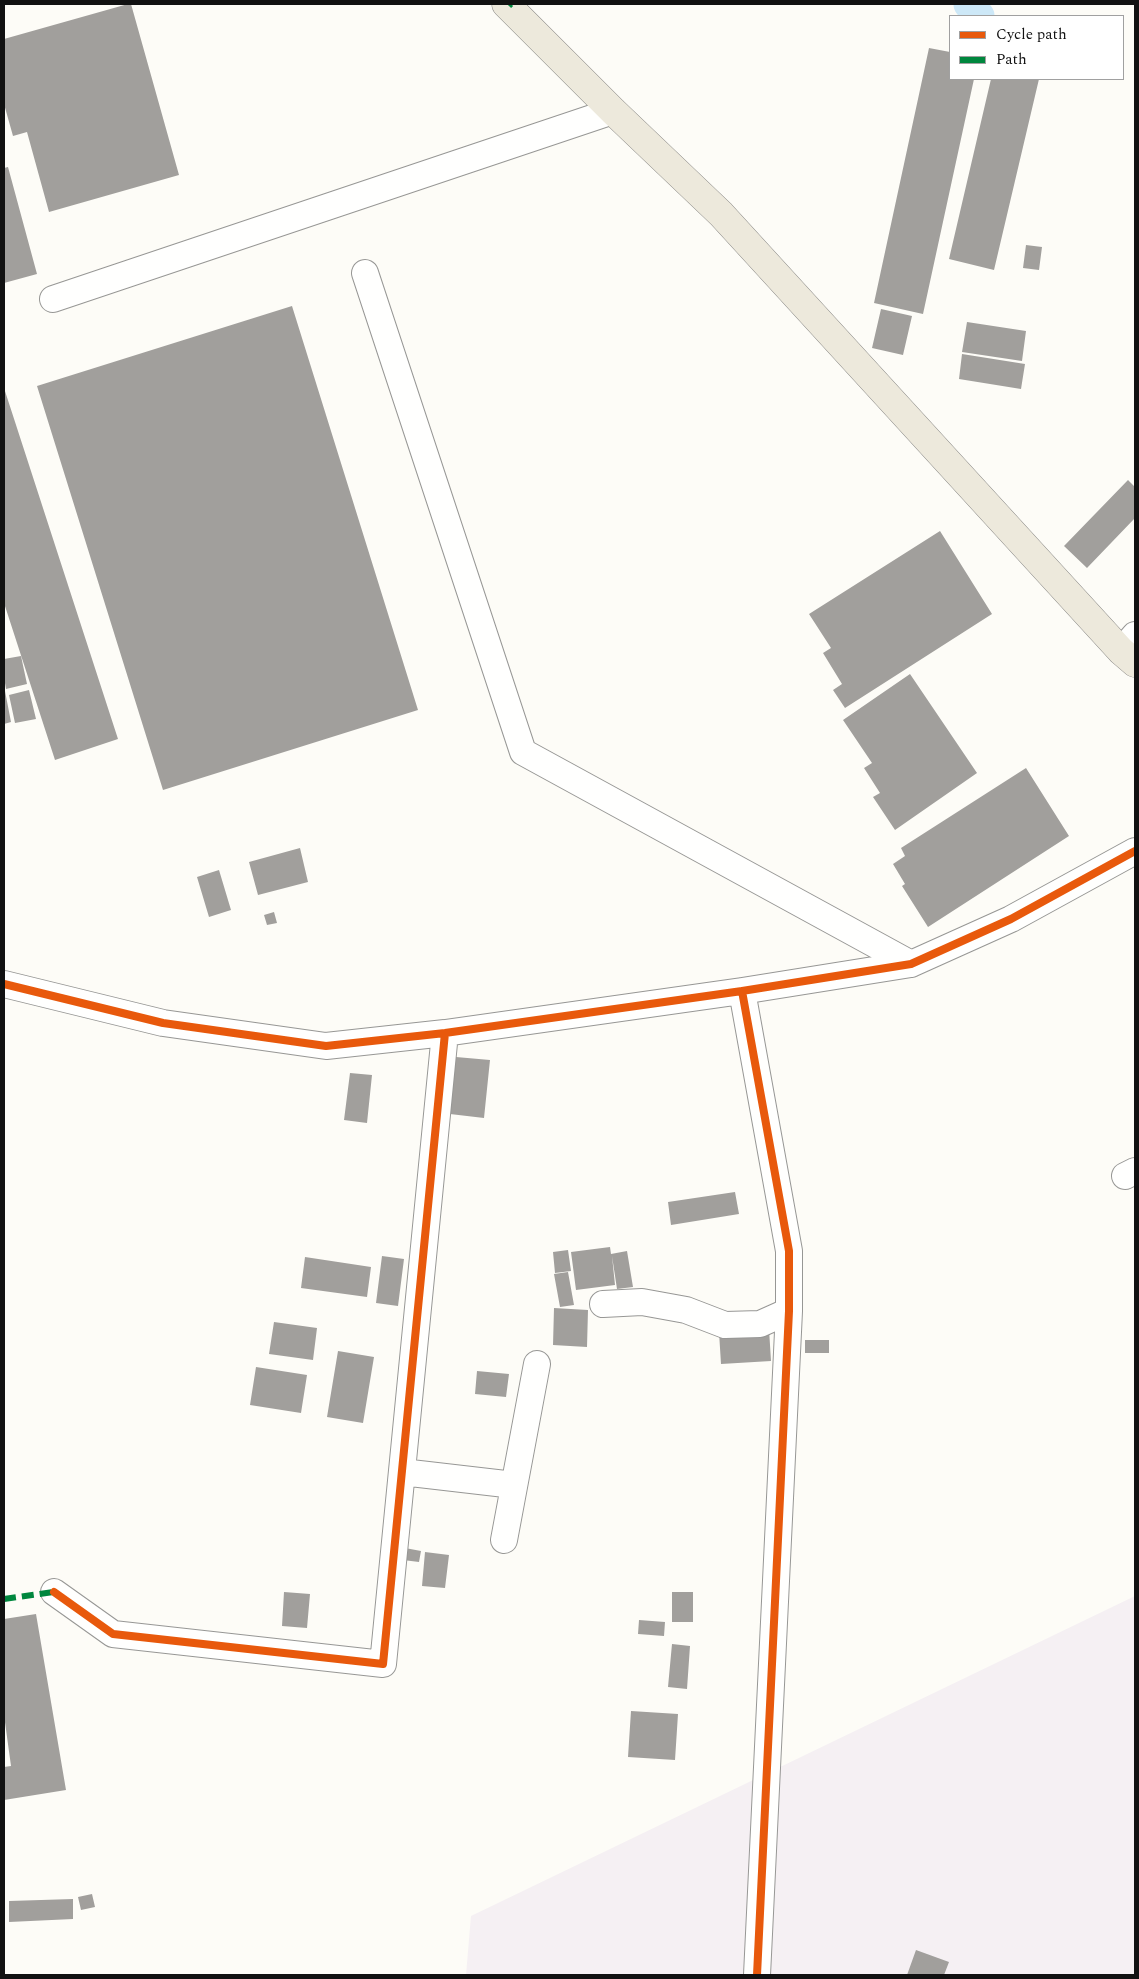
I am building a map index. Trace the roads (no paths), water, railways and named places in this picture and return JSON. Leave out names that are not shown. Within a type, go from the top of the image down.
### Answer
[{"type":"main road","points":[[506,4],[721,214],[1131,650]]},
{"type":"street","points":[[54,299],[614,111]]},
{"type":"street","points":[[365,273],[524,752],[910,964]]},
{"type":"street","points":[[4,984],[163,1023],[326,1046],[445,1034],[742,991],[910,964],[1011,919],[1135,852]]},
{"type":"street","points":[[742,991],[790,1251],[789,1311],[757,1975]]},
{"type":"street","points":[[54,1592],[114,1634],[383,1664],[445,1034]]},
{"type":"street","points":[[603,1304],[642,1302],[686,1310],[725,1325],[760,1324],[789,1311]]},
{"type":"street","points":[[504,1540],[537,1364]]},
{"type":"street","points":[[402,1472],[514,1485]]},
{"type":"waterway","points":[[969,4],[978,15]]}]
